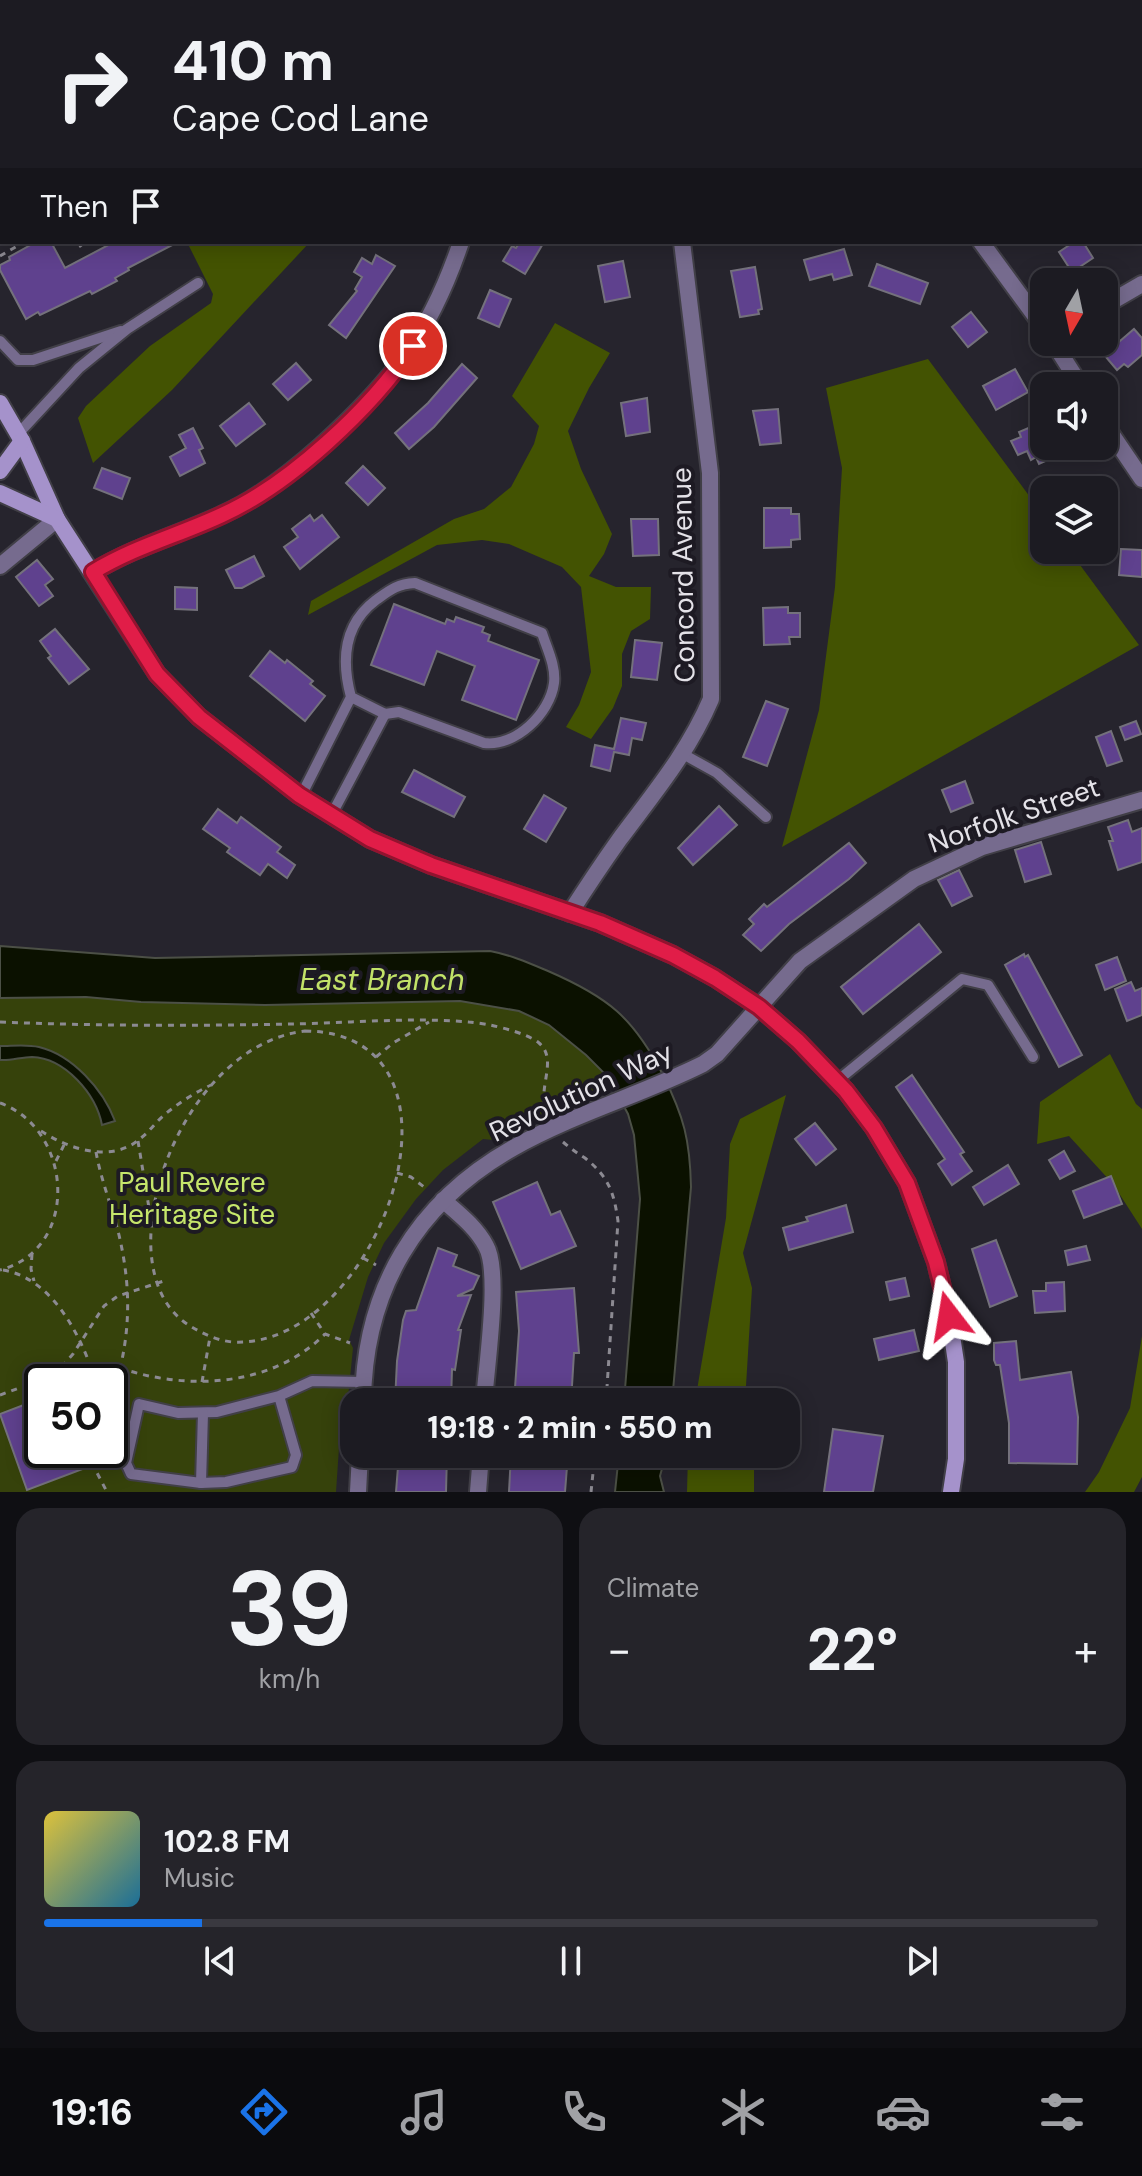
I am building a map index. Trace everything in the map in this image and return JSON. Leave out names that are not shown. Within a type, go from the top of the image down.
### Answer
[{"type":"main road","points":[[0,403],[20,438],[57,519],[157,674],[199,717],[301,796],[370,839],[431,865],[600,923],[673,955],[715,978],[759,1007],[837,1081],[874,1128],[907,1183],[936,1262],[956,1362],[956,1459],[951,1492]]},
{"type":"main road","points":[[0,471],[20,438]]},
{"type":"main road","points":[[0,493],[57,519]]},
{"type":"street","points":[[93,572],[124,553],[224,514],[291,473],[313,454],[365,406],[398,368],[427,324],[449,278],[460,244]]},
{"type":"street","name":"Concord Avenue","points":[[570,913],[683,754],[711,699],[710,473],[682,244]]},
{"type":"street","points":[[982,244],[1030,309]]},
{"type":"street","points":[[1118,298],[1142,284]]},
{"type":"street","points":[[1118,444],[1142,479]]},
{"type":"street","points":[[0,566],[57,519]]},
{"type":"street","name":"Norfolk Street","points":[[759,1007],[800,961],[914,879],[982,847],[1142,800]]},
{"type":"street","name":"Revolution Way","points":[[363,1388],[371,1332],[389,1276],[411,1237],[443,1200],[489,1162],[515,1146],[686,1073],[717,1054],[759,1007]]},
{"type":"street","points":[[443,1200],[470,1223],[488,1248],[493,1273],[485,1388]]},
{"type":"street","points":[[358,1492],[359,1468]]},
{"type":"street","points":[[478,1492],[480,1468]]},
{"type":"lane","points":[[20,438],[79,368],[127,329],[198,283]]},
{"type":"lane","points":[[0,341],[18,360],[33,360],[127,329]]},
{"type":"lane","points":[[301,796],[351,697],[347,683],[347,641],[355,620],[365,608],[398,584],[415,583],[542,633],[553,667],[554,683],[548,702],[523,733],[497,745],[399,712],[385,714],[351,697]]},
{"type":"lane","points":[[332,814],[385,714]]},
{"type":"lane","points":[[683,754],[717,773],[766,817]]},
{"type":"lane","points":[[837,1081],[962,979],[988,985],[1033,1057]]},
{"type":"lane","points":[[279,1396],[296,1455],[292,1467],[226,1482],[201,1483],[131,1474],[126,1463],[139,1404],[178,1413],[203,1413],[235,1409],[279,1396],[317,1380],[363,1382]]},
{"type":"lane","points":[[201,1483],[203,1413]]},
{"type":"path","points":[[0,256],[21,244]]},
{"type":"path","points":[[79,244],[84,252]]},
{"type":"path","points":[[0,1022],[481,1024],[512,1031],[538,1042],[548,1060],[542,1096],[549,1115]]},
{"type":"path","points":[[375,1057],[429,1022]]},
{"type":"path","points":[[0,1103],[65,1143],[96,1152],[117,1150],[138,1141],[166,1113],[213,1083],[261,1046],[299,1032],[334,1033],[360,1045],[375,1057],[392,1081],[402,1129],[390,1203],[363,1258],[341,1286],[287,1330],[267,1338],[242,1342],[210,1337],[179,1317],[156,1283],[138,1141]]},
{"type":"path","points":[[150,1218],[169,1151],[195,1105],[213,1083]]},
{"type":"path","points":[[0,1270],[32,1253],[48,1235],[57,1213],[59,1191],[55,1165],[38,1129]]},
{"type":"path","points":[[561,1139],[606,1178],[614,1195],[618,1221],[607,1388]]},
{"type":"path","points":[[55,1165],[65,1143]]},
{"type":"path","points":[[96,1152],[119,1236],[129,1292],[121,1364]]},
{"type":"path","points":[[397,1173],[411,1177],[428,1190]]},
{"type":"path","points":[[32,1253],[31,1274],[63,1313],[89,1364]]},
{"type":"path","points":[[363,1258],[376,1265]]},
{"type":"path","points":[[0,1270],[20,1275],[37,1284]]},
{"type":"path","points":[[63,1364],[100,1309],[114,1298],[167,1280]]},
{"type":"path","points":[[311,1313],[325,1334],[354,1344]]},
{"type":"path","points":[[128,1370],[151,1377],[202,1382],[233,1379],[268,1370],[300,1354],[325,1334]]},
{"type":"path","points":[[202,1382],[210,1337]]},
{"type":"path","points":[[0,1394],[24,1387]]},
{"type":"path","points":[[95,1468],[107,1492]]},
{"type":"path","points":[[591,1492],[594,1468]]},
{"type":"green space","points":[[188,244],[308,244],[172,390],[93,463],[78,418],[86,406],[150,346],[211,303],[213,294]]},
{"type":"green space","points":[[555,323],[610,353],[568,431],[581,469],[612,534],[604,554],[589,576],[616,587],[651,587],[650,619],[631,631],[622,654],[622,686],[613,708],[591,739],[566,727],[579,705],[591,672],[581,587],[562,567],[509,544],[482,540],[437,545],[308,615],[311,601],[454,519],[484,509],[511,487],[534,444],[539,426],[512,396]]},
{"type":"green space","points":[[928,359],[1030,497],[1030,564],[1079,564],[1139,645],[782,847],[819,710],[835,587],[842,468],[826,388]]},
{"type":"green space","name":"Paul Revere Heritage Site","points":[[86,997],[210,1004],[433,999],[482,1002],[528,1015],[564,1034],[586,1052],[612,1083],[494,1140],[483,1139],[443,1170],[416,1199],[384,1243],[368,1277],[349,1340],[353,1348],[349,1388],[340,1388],[336,1492],[0,1492],[0,998]]},
{"type":"green space","points":[[1110,1054],[1136,1104],[1142,1109],[1142,1229],[1113,1184],[1069,1136],[1037,1144],[1040,1102]]},
{"type":"green space","points":[[786,1095],[743,1253],[752,1288],[746,1388],[697,1388],[726,1218],[730,1144],[740,1119]]},
{"type":"green space","points":[[1142,1336],[1142,1477],[1134,1492],[1085,1492],[1099,1472],[1130,1408]]},
{"type":"green space","points":[[688,1468],[754,1468],[754,1492],[687,1492]]},
{"type":"water","name":"East Branch","points":[[0,946],[155,958],[490,951],[548,971],[587,990],[617,1011],[641,1038],[676,1104],[687,1142],[691,1187],[673,1388],[625,1388],[640,1199],[634,1135],[628,1114],[608,1077],[549,1025],[519,1011],[460,1001],[265,1005],[141,1002],[86,997],[0,998]]},
{"type":"water","points":[[0,1046],[34,1046],[63,1057],[85,1075],[103,1097],[115,1121],[102,1125],[86,1090],[67,1071],[44,1059],[32,1057],[0,1060]]},
{"type":"water","points":[[618,1468],[662,1468],[660,1476],[664,1492],[615,1492]]},
{"type":"building","points":[[32,244],[52,244],[65,268],[110,244],[174,244],[128,268],[115,278],[117,281],[92,294],[90,291],[26,319],[0,270],[0,265],[10,260],[9,257]]},
{"type":"building","points":[[519,244],[543,244],[525,274],[503,261],[512,246],[516,248]]},
{"type":"building","points":[[1071,244],[1084,244],[1093,258],[1078,268],[1069,268],[1059,252]]},
{"type":"building","points":[[844,249],[852,275],[834,280],[832,274],[810,280],[804,260]]},
{"type":"building","points":[[376,255],[395,266],[346,338],[329,325],[357,291],[355,289],[362,277],[354,272],[362,258],[372,264]]},
{"type":"building","points":[[623,261],[630,297],[605,302],[598,266]]},
{"type":"building","points":[[877,264],[928,283],[920,304],[869,286]]},
{"type":"building","points":[[755,267],[762,309],[758,310],[759,314],[740,317],[731,271]]},
{"type":"building","points":[[490,290],[511,299],[499,327],[478,318]]},
{"type":"building","points":[[971,312],[987,332],[968,347],[952,327]]},
{"type":"building","points":[[1134,329],[1142,338],[1142,355],[1128,367],[1124,364],[1117,370],[1106,357],[1118,356],[1118,343]]},
{"type":"building","points":[[296,363],[311,380],[288,400],[273,384]]},
{"type":"building","points":[[462,364],[477,378],[434,427],[409,449],[395,433],[428,403]]},
{"type":"building","points":[[1015,369],[1028,392],[996,410],[983,386]]},
{"type":"building","points":[[647,398],[650,432],[626,436],[621,403]]},
{"type":"building","points":[[249,403],[265,424],[236,446],[220,426]]},
{"type":"building","points":[[778,409],[781,443],[760,445],[753,411]]},
{"type":"building","points":[[1030,427],[1030,458],[1027,451],[1018,455],[1011,441],[1021,437],[1019,432]]},
{"type":"building","points":[[193,428],[203,448],[199,450],[205,463],[180,476],[170,457],[186,448],[179,435]]},
{"type":"building","points":[[363,466],[385,488],[368,505],[346,483]]},
{"type":"building","points":[[102,468],[130,478],[122,499],[94,488]]},
{"type":"building","points":[[764,508],[791,508],[791,514],[799,514],[800,539],[791,540],[791,547],[764,548]]},
{"type":"building","points":[[310,515],[314,521],[322,515],[339,537],[300,569],[284,547],[298,537],[292,529]]},
{"type":"building","points":[[631,519],[658,519],[659,555],[633,556]]},
{"type":"building","points":[[1121,549],[1142,550],[1142,577],[1119,575]]},
{"type":"building","points":[[254,556],[264,576],[242,588],[235,588],[226,570]]},
{"type":"building","points":[[37,560],[53,579],[45,585],[53,596],[39,606],[16,577]]},
{"type":"building","points":[[175,587],[197,588],[197,610],[175,609]]},
{"type":"building","points":[[394,604],[445,624],[447,619],[454,622],[456,617],[484,627],[482,632],[490,635],[488,641],[539,660],[516,720],[462,700],[475,666],[437,651],[424,685],[371,665]]},
{"type":"building","points":[[788,607],[788,613],[800,613],[800,637],[789,637],[790,644],[764,645],[763,608]]},
{"type":"building","points":[[55,629],[89,669],[69,684],[48,658],[51,656],[40,641]]},
{"type":"building","points":[[635,640],[662,643],[657,680],[631,677]]},
{"type":"building","points":[[270,651],[313,681],[310,684],[325,696],[305,721],[250,676]]},
{"type":"building","points":[[766,701],[788,709],[767,766],[743,757]]},
{"type":"building","points":[[621,718],[646,723],[642,740],[632,738],[629,755],[614,752],[610,771],[591,766],[595,745],[614,749]]},
{"type":"building","points":[[1136,721],[1141,734],[1125,740],[1120,727]]},
{"type":"building","points":[[1111,731],[1122,761],[1107,766],[1096,737]]},
{"type":"building","points":[[414,770],[465,797],[454,817],[402,792]]},
{"type":"building","points":[[965,781],[973,803],[951,812],[942,790]]},
{"type":"building","points":[[544,795],[566,808],[546,842],[524,829]]},
{"type":"building","points":[[719,806],[737,825],[693,865],[678,848]]},
{"type":"building","points":[[218,809],[237,823],[241,817],[281,847],[277,852],[295,865],[287,878],[268,864],[260,875],[227,852],[230,848],[203,829]]},
{"type":"building","points":[[1128,820],[1132,832],[1142,828],[1142,862],[1118,870],[1108,827]]},
{"type":"building","points":[[1041,842],[1051,874],[1025,882],[1015,850]]},
{"type":"building","points":[[849,843],[866,863],[849,879],[789,924],[761,951],[743,935],[754,924],[749,919],[764,904],[767,907]]},
{"type":"building","points":[[959,870],[972,896],[952,906],[938,880]]},
{"type":"building","points":[[919,924],[941,952],[863,1014],[841,987]]},
{"type":"building","points":[[1024,954],[1025,957],[1028,955],[1082,1055],[1059,1067],[1005,965]]},
{"type":"building","points":[[1117,957],[1126,981],[1105,990],[1096,965]]},
{"type":"building","points":[[1131,982],[1135,991],[1142,988],[1142,1015],[1127,1021],[1115,989]]},
{"type":"building","points":[[912,1075],[964,1152],[960,1154],[972,1171],[952,1185],[938,1164],[945,1159],[896,1087]]},
{"type":"building","points":[[815,1123],[836,1149],[816,1165],[795,1139]]},
{"type":"building","points":[[1064,1151],[1075,1171],[1060,1179],[1049,1160]]},
{"type":"building","points":[[1008,1165],[1019,1184],[984,1205],[973,1187]]},
{"type":"building","points":[[1111,1176],[1122,1204],[1084,1218],[1073,1191]]},
{"type":"building","points":[[537,1182],[551,1215],[560,1211],[576,1246],[521,1269],[493,1202]]},
{"type":"building","points":[[846,1205],[853,1232],[789,1250],[783,1228],[808,1221],[806,1217]]},
{"type":"building","points":[[996,1240],[1017,1296],[990,1307],[972,1249]]},
{"type":"building","points":[[1086,1246],[1090,1260],[1068,1265],[1065,1251]]},
{"type":"building","points":[[438,1248],[457,1255],[453,1266],[479,1276],[473,1289],[457,1296],[471,1295],[458,1330],[461,1330],[455,1370],[452,1369],[451,1388],[396,1388],[403,1320],[406,1311],[416,1310]]},
{"type":"building","points":[[905,1278],[909,1296],[890,1300],[886,1282]]},
{"type":"building","points":[[1064,1282],[1065,1311],[1035,1313],[1033,1291],[1046,1291],[1046,1283]]},
{"type":"building","points":[[574,1288],[579,1353],[574,1353],[572,1388],[515,1388],[519,1331],[516,1292]]},
{"type":"building","points":[[914,1330],[919,1351],[879,1360],[874,1339]]},
{"type":"building","points":[[1016,1341],[1020,1380],[1071,1372],[1078,1417],[1077,1464],[1009,1463],[1009,1423],[1000,1365],[996,1365],[994,1360],[994,1343]]},
{"type":"building","points":[[24,1405],[24,1468],[85,1468],[27,1490],[0,1414]]},
{"type":"building","points":[[833,1429],[883,1436],[873,1492],[824,1492]]},
{"type":"building","points":[[398,1468],[447,1468],[446,1492],[396,1492]]},
{"type":"building","points":[[510,1468],[567,1468],[565,1492],[509,1492]]},
{"type":"route","points":[[413,346],[365,406],[291,473],[224,514],[124,553],[93,572],[157,674],[199,717],[299,795],[370,839],[431,865],[600,923],[673,955],[759,1007],[798,1041],[846,1091],[874,1128],[907,1183],[936,1262],[949,1316]]}]
